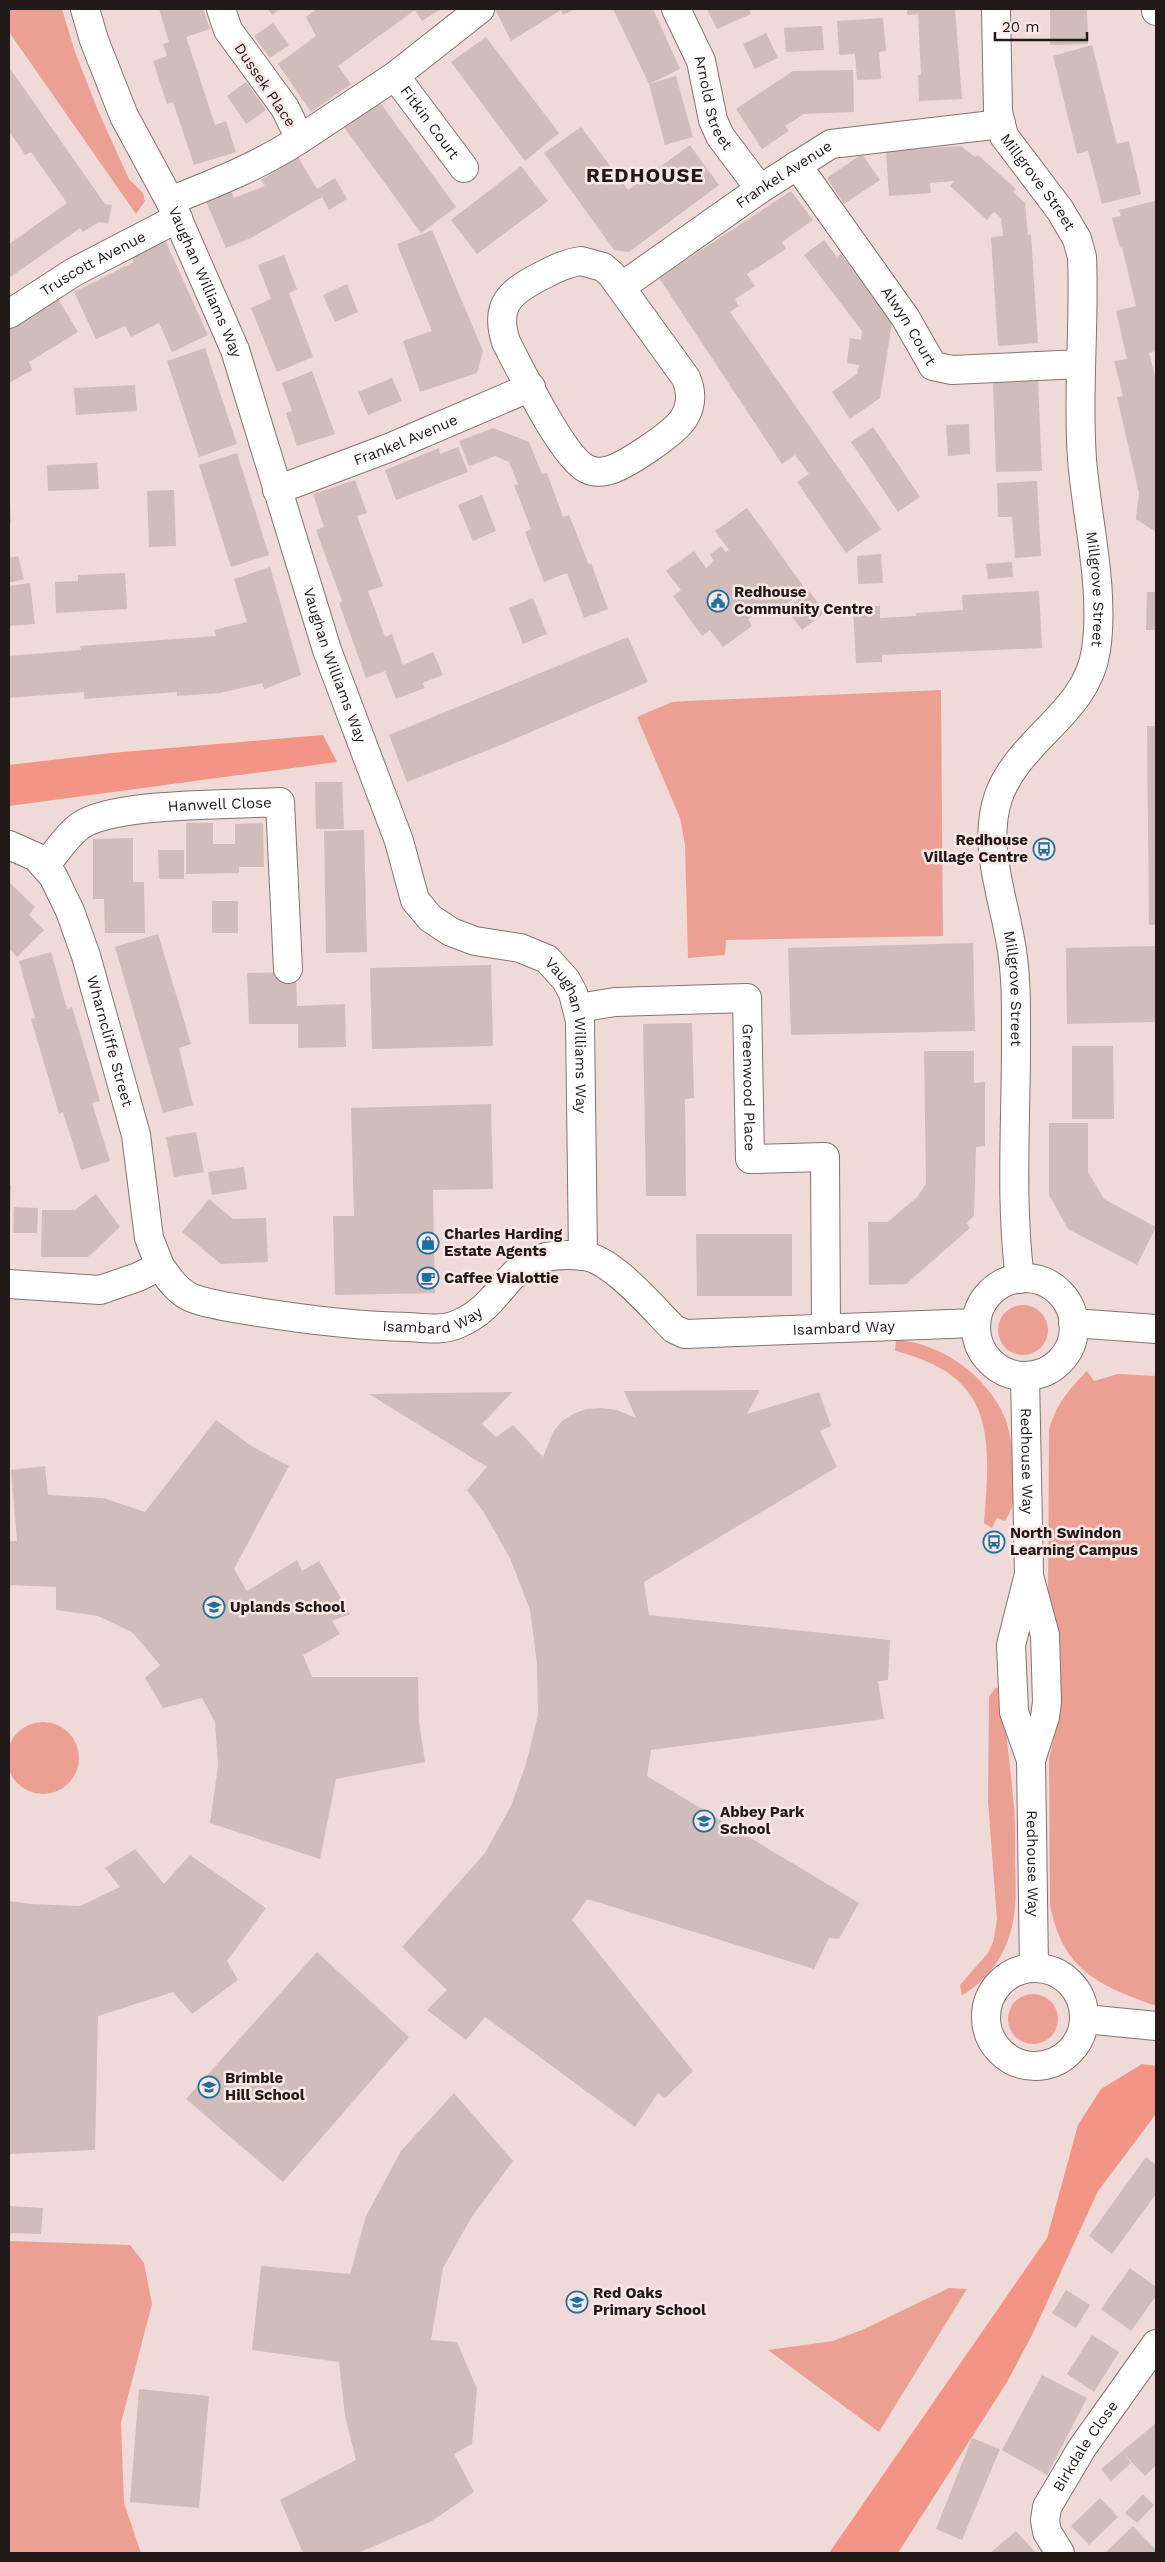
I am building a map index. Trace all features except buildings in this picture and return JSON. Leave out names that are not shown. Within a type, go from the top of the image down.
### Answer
[{"type":"street","name":"Vaughan Williams Way","points":[[85,9],[94,40],[124,116],[174,209],[235,350],[327,650],[399,841],[415,900],[430,918],[451,932],[475,941],[520,948],[547,959],[566,980],[578,1008],[583,1256]]},
{"type":"street","name":"Dussek Place","points":[[174,209],[272,158],[300,140],[284,108],[228,30],[221,9]]},
{"type":"street","name":"Fitkin Court","points":[[300,140],[395,76],[480,9]]},
{"type":"street","name":"Arnold Street","points":[[676,9],[701,61],[713,120],[720,136],[760,189]]},
{"type":"street","name":"Millgrove Street","points":[[996,9],[998,112],[1001,124],[1009,144],[1060,210],[1077,239],[1082,257],[1084,289],[1081,364],[1082,456],[1099,617],[1096,655],[1089,676],[1078,697],[1060,719],[1028,749],[1008,775],[998,799],[993,839],[995,875],[1006,914],[1013,958],[1016,1016],[1014,1214],[1020,1279]]},
{"type":"street","name":"Fitkin Court","points":[[395,76],[464,168]]},
{"type":"street","name":"Frankel Avenue","points":[[621,287],[760,189],[817,151],[840,141],[1001,124]]},
{"type":"street","name":"Alwyn Court","points":[[797,165],[905,317],[933,366],[952,370],[1081,364]]},
{"type":"street","name":"Truscott Avenue","points":[[9,314],[174,209]]},
{"type":"street","points":[[581,261],[603,267],[621,287],[686,378],[691,388],[691,398],[689,409],[683,420],[673,430],[626,462],[605,472],[588,470],[578,462],[565,446],[531,387],[506,342],[501,328],[505,304],[510,294],[560,266],[581,261]]},
{"type":"street","name":"Frankel Avenue","points":[[277,490],[391,447],[531,387]]},
{"type":"street","name":"Hanwell Close","points":[[45,866],[81,825],[103,816],[144,809],[280,802],[288,969]]},
{"type":"street","name":"Wharncliffe Street","points":[[9,845],[30,853],[45,866],[53,876],[70,911],[98,993],[136,1135],[149,1238],[160,1266]]},
{"type":"street","name":"Greenwood Place","points":[[578,1008],[615,1002],[747,998],[750,1159],[825,1157],[826,1327]]},
{"type":"street","name":"Isambard Way","points":[[160,1266],[174,1285],[193,1299],[217,1305],[316,1321],[372,1326],[444,1328],[456,1325],[471,1318],[525,1264],[537,1259],[583,1256],[594,1258],[611,1267],[674,1329],[685,1334],[826,1327],[976,1323]]},
{"type":"street","points":[[9,1284],[100,1290],[131,1280],[160,1266]]},
{"type":"street","points":[[1020,1279],[1041,1281],[1057,1291],[1068,1305],[1073,1323],[1071,1341],[1063,1357],[1046,1371],[1025,1376],[1010,1373],[992,1362],[979,1345],[976,1323],[980,1308],[990,1292],[1006,1282],[1020,1279]]},
{"type":"street","points":[[1073,1323],[1156,1329]]},
{"type":"street","name":"Redhouse Way","points":[[1025,1376],[1029,1576],[1045,1631],[1047,1702],[1045,1718],[1031,1760],[1034,1968]]},
{"type":"street","points":[[1034,1968],[1053,1971],[1068,1980],[1081,1999],[1085,2019],[1081,2035],[1074,2048],[1053,2063],[1040,2066],[1026,2066],[1012,2061],[1001,2053],[992,2042],[987,2029],[986,2015],[988,2001],[1004,1978],[1016,1971],[1034,1968]]},
{"type":"street","points":[[1085,2019],[1156,2026]]},
{"type":"street","name":"Birkdale Close","points":[[1060,2553],[1047,2532],[1045,2520],[1047,2507],[1082,2448],[1156,2344]]},
{"type":"shaded area","points":[[9,9],[62,9],[75,52],[99,113],[129,179],[143,193],[145,201],[136,214],[9,32]]},
{"type":"shaded area","points":[[941,690],[943,936],[726,940],[725,955],[688,958],[685,845],[680,818],[637,717],[672,702]]},
{"type":"shaded area","points":[[323,735],[337,762],[9,806],[9,765],[111,753]]},
{"type":"shaded area","points":[[1023,1305],[1033,1307],[1041,1312],[1046,1320],[1048,1330],[1046,1340],[1041,1348],[1033,1353],[1023,1355],[1013,1353],[1005,1348],[1000,1340],[998,1330],[1000,1320],[1005,1312],[1013,1307]]},
{"type":"shaded area","points":[[896,1340],[913,1342],[945,1354],[975,1375],[997,1403],[1005,1418],[1011,1439],[1012,1453],[1014,1499],[1005,1521],[997,1518],[992,1528],[984,1523],[987,1463],[986,1437],[980,1414],[969,1394],[952,1376],[928,1362],[895,1351]]},
{"type":"shaded area","points":[[1087,1371],[1094,1381],[1118,1374],[1156,1376],[1156,2006],[1100,1982],[1086,1972],[1063,1945],[1050,1904],[1049,1759],[1057,1726],[1061,1689],[1060,1648],[1048,1597],[1049,1431],[1051,1422],[1064,1398]]},
{"type":"shaded area","points":[[1003,1687],[1015,1814],[1015,1910],[1006,1946],[996,1963],[978,1984],[962,1995],[960,1985],[988,1953],[993,1942],[997,1920],[988,1801],[989,1697],[995,1688]]},
{"type":"shaded area","points":[[50,1722],[69,1732],[77,1744],[79,1758],[77,1772],[69,1784],[57,1792],[36,1794],[17,1784],[9,1772],[7,1751],[17,1732],[29,1724]]},
{"type":"shaded area","points":[[1028,1994],[1038,1994],[1051,2001],[1058,2014],[1058,2024],[1051,2037],[1038,2044],[1028,2044],[1019,2040],[1012,2033],[1008,2024],[1008,2014],[1012,2005],[1019,1998]]},
{"type":"shaded area","points":[[1142,2064],[1156,2066],[1156,2114],[1098,2191],[1032,2335],[1007,2382],[898,2553],[829,2553],[1047,2238],[1078,2125],[1101,2089]]},
{"type":"shaded area","points":[[9,2241],[130,2245],[144,2263],[152,2304],[121,2423],[124,2503],[141,2553],[9,2553]]},
{"type":"shaded area","points":[[949,2288],[967,2289],[879,2432],[768,2350],[833,2341],[862,2330]]},
{"type":"place","name":"Redhouse Community Centre","points":[[718,601]]},
{"type":"place","name":"Redhouse Village Centre","points":[[1044,849]]},
{"type":"place","name":"Charles Harding Estate Agents","points":[[428,1243]]},
{"type":"place","name":"Caffee Vialottie","points":[[428,1278]]},
{"type":"place","name":"North Swindon Learning Campus","points":[[994,1542]]},
{"type":"place","name":"Uplands School","points":[[214,1607]]},
{"type":"place","name":"Abbey Park School","points":[[704,1821]]},
{"type":"place","name":"Brimble Hill School","points":[[209,2087]]},
{"type":"place","name":"Red Oaks Primary School","points":[[577,2302]]},
{"type":"district","name":"REDHOUSE","points":[[645,175]]}]
